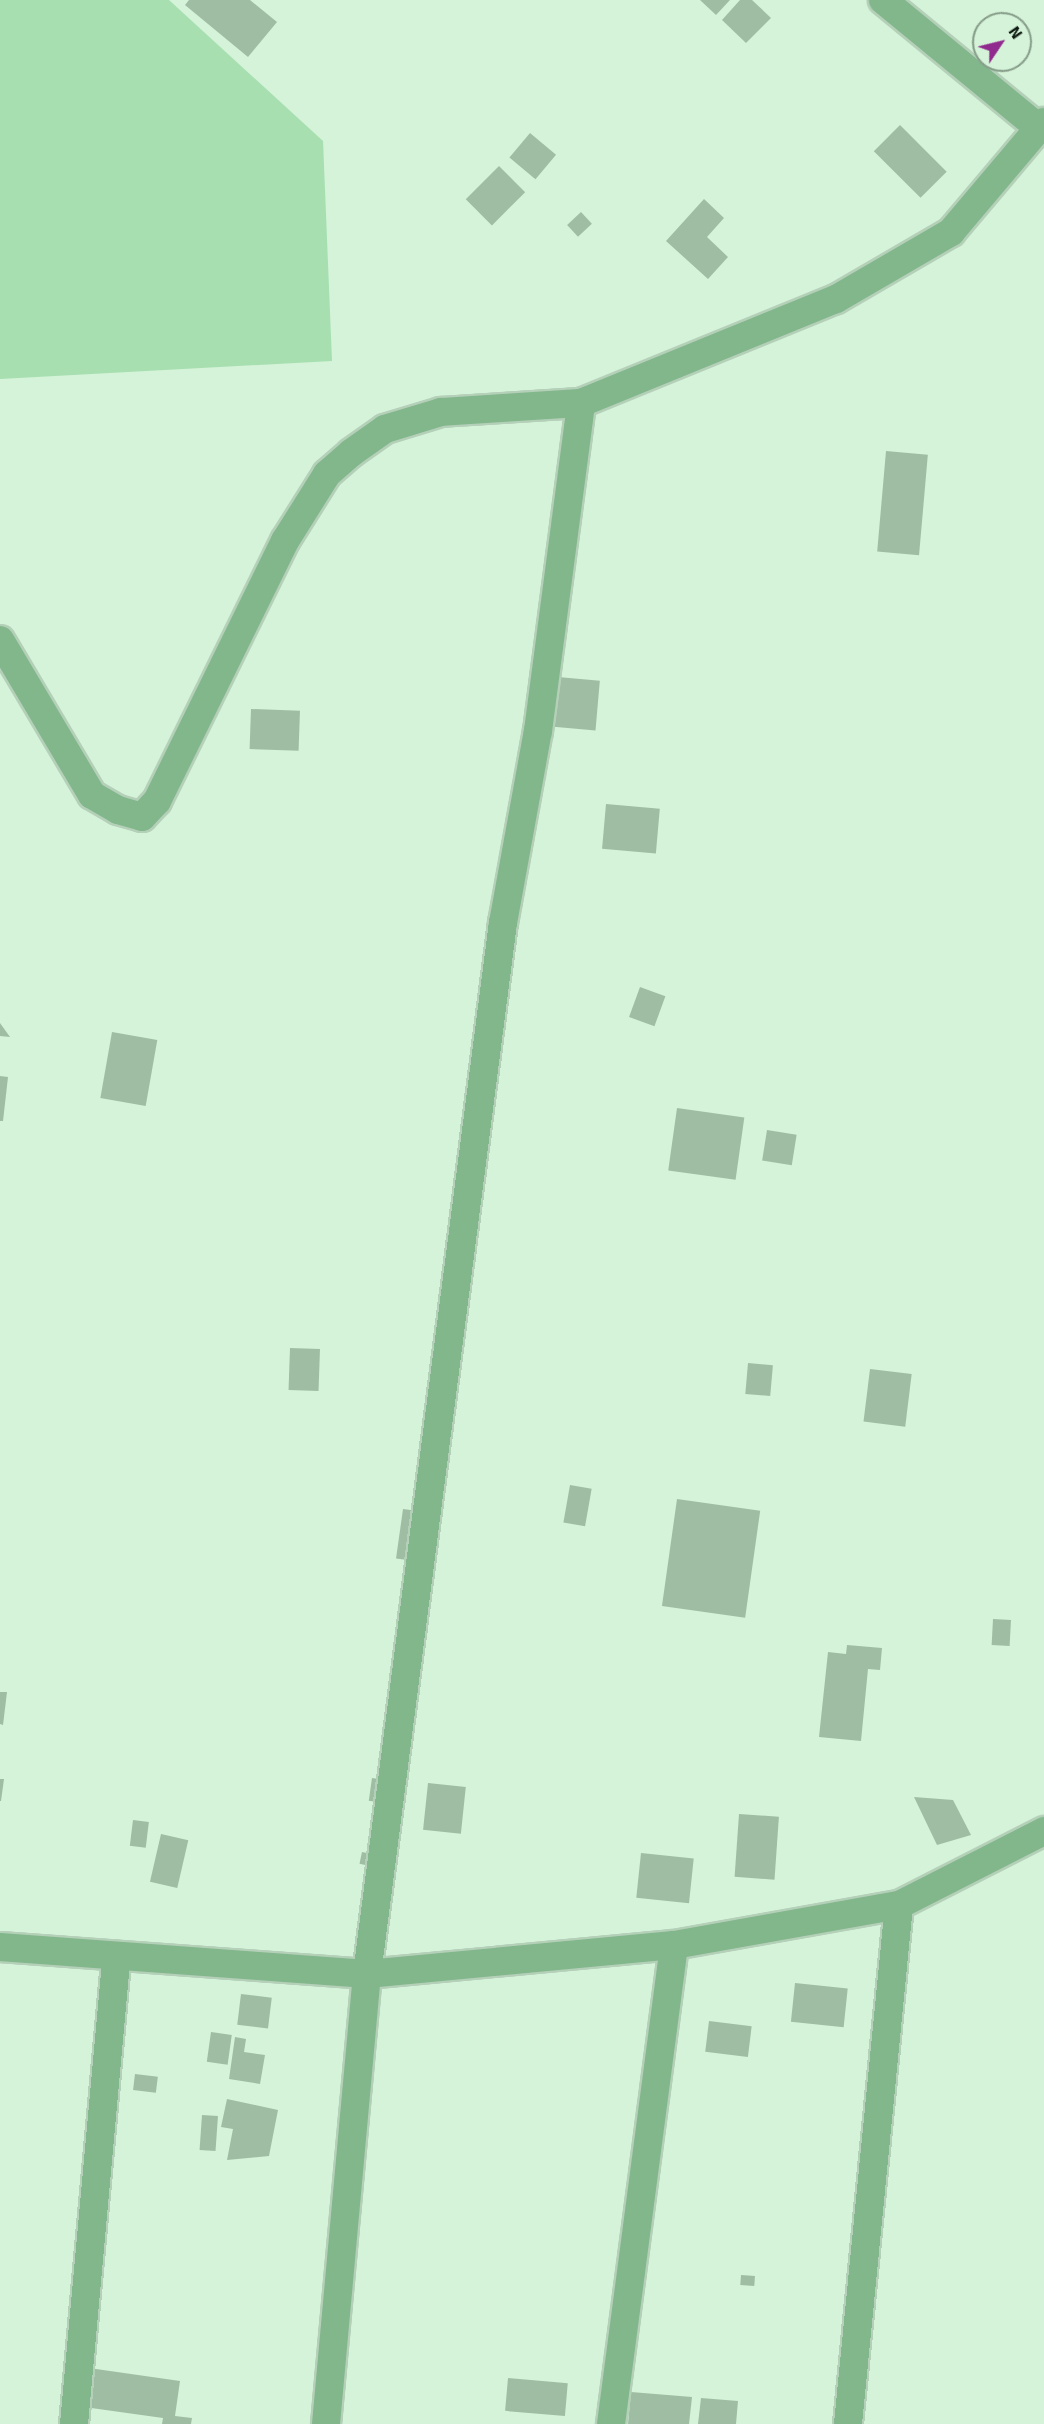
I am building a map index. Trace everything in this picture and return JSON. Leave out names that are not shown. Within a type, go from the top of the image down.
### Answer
[{"type":"street","points":[[0,640],[92,795],[118,810],[142,817],[158,801],[285,541],[327,474],[385,429],[441,412],[581,403],[836,299],[951,231],[1041,125],[883,0]]},
{"type":"street","points":[[326,2424],[366,1974],[503,924],[538,730],[581,403]]},
{"type":"street","points":[[0,1947],[366,1974],[674,1945],[898,1905],[1044,1831]]},
{"type":"street","points":[[848,2424],[898,1905]]},
{"type":"street","points":[[611,2424],[674,1945]]},
{"type":"street","points":[[74,2424],[117,1956]]},
{"type":"green space","points":[[0,0],[169,0],[323,141],[332,361],[0,379]]},
{"type":"building","points":[[189,0],[250,0],[277,22],[248,57],[185,5]]},
{"type":"building","points":[[700,0],[730,0],[716,15]]},
{"type":"building","points":[[740,0],[752,0],[771,18],[746,43],[722,20]]},
{"type":"building","points":[[900,125],[947,172],[921,198],[874,151]]},
{"type":"building","points":[[530,133],[556,155],[535,179],[509,158]]},
{"type":"building","points":[[499,166],[525,192],[492,225],[466,199]]},
{"type":"building","points":[[704,199],[724,218],[707,237],[728,257],[708,279],[666,241]]},
{"type":"building","points":[[581,212],[592,224],[578,237],[567,225]]},
{"type":"building","points":[[886,451],[928,455],[919,555],[877,552]]},
{"type":"building","points":[[558,677],[600,681],[595,730],[554,727]]},
{"type":"building","points":[[251,709],[300,711],[299,751],[250,749]]},
{"type":"building","points":[[606,804],[660,809],[656,854],[602,849]]},
{"type":"building","points":[[640,987],[665,996],[654,1026],[629,1017]]},
{"type":"building","points":[[0,1023],[10,1037],[0,1036]]},
{"type":"building","points":[[112,1032],[157,1040],[146,1106],[100,1098]]},
{"type":"building","points":[[0,1076],[8,1077],[3,1121],[0,1121]]},
{"type":"building","points":[[677,1108],[744,1117],[736,1180],[668,1170]]},
{"type":"building","points":[[767,1130],[797,1135],[792,1165],[762,1161]]},
{"type":"building","points":[[290,1348],[320,1349],[319,1391],[289,1390]]},
{"type":"building","points":[[748,1363],[773,1365],[770,1396],[745,1394]]},
{"type":"building","points":[[870,1369],[912,1374],[905,1427],[864,1422]]},
{"type":"building","points":[[570,1485],[592,1489],[585,1526],[563,1522]]},
{"type":"building","points":[[677,1499],[760,1511],[745,1618],[662,1606]]},
{"type":"building","points":[[403,1509],[418,1511],[411,1561],[396,1559]]},
{"type":"building","points":[[993,1619],[1011,1620],[1010,1646],[992,1645]]},
{"type":"building","points":[[847,1645],[882,1648],[880,1670],[868,1669],[861,1741],[819,1737],[828,1652],[846,1654]]},
{"type":"building","points":[[0,1692],[7,1692],[3,1725],[0,1724]]},
{"type":"building","points":[[372,1778],[386,1780],[383,1803],[369,1801]]},
{"type":"building","points":[[0,1779],[4,1779],[1,1801],[0,1801]]},
{"type":"building","points":[[428,1783],[466,1787],[461,1834],[423,1830]]},
{"type":"building","points":[[914,1797],[953,1800],[971,1835],[937,1845]]},
{"type":"building","points":[[739,1814],[779,1817],[775,1880],[735,1877]]},
{"type":"building","points":[[133,1820],[149,1822],[146,1848],[130,1846]]},
{"type":"building","points":[[161,1834],[188,1840],[177,1888],[150,1882]]},
{"type":"building","points":[[362,1852],[376,1855],[373,1867],[360,1864]]},
{"type":"building","points":[[641,1853],[694,1859],[689,1903],[636,1898]]},
{"type":"building","points":[[795,1983],[848,1989],[844,2027],[791,2022]]},
{"type":"building","points":[[241,1994],[272,1998],[268,2029],[237,2025]]},
{"type":"building","points":[[709,2021],[752,2026],[748,2057],[705,2052]]},
{"type":"building","points":[[211,2032],[232,2035],[228,2065],[207,2062]]},
{"type":"building","points":[[235,2037],[246,2039],[244,2052],[265,2055],[260,2084],[229,2079]]},
{"type":"building","points":[[135,2074],[158,2077],[156,2093],[133,2090]]},
{"type":"building","points":[[227,2099],[278,2110],[269,2156],[227,2160],[233,2129],[221,2127]]},
{"type":"building","points":[[202,2115],[218,2116],[216,2151],[200,2150]]},
{"type":"building","points":[[741,2275],[755,2276],[754,2286],[740,2285]]},
{"type":"building","points":[[89,2368],[180,2381],[175,2416],[192,2418],[191,2424],[162,2424],[163,2418],[84,2407]]},
{"type":"building","points":[[508,2378],[568,2383],[565,2416],[505,2411]]},
{"type":"building","points":[[631,2392],[692,2397],[689,2424],[628,2424]]},
{"type":"building","points":[[701,2398],[738,2401],[736,2424],[698,2424]]}]
